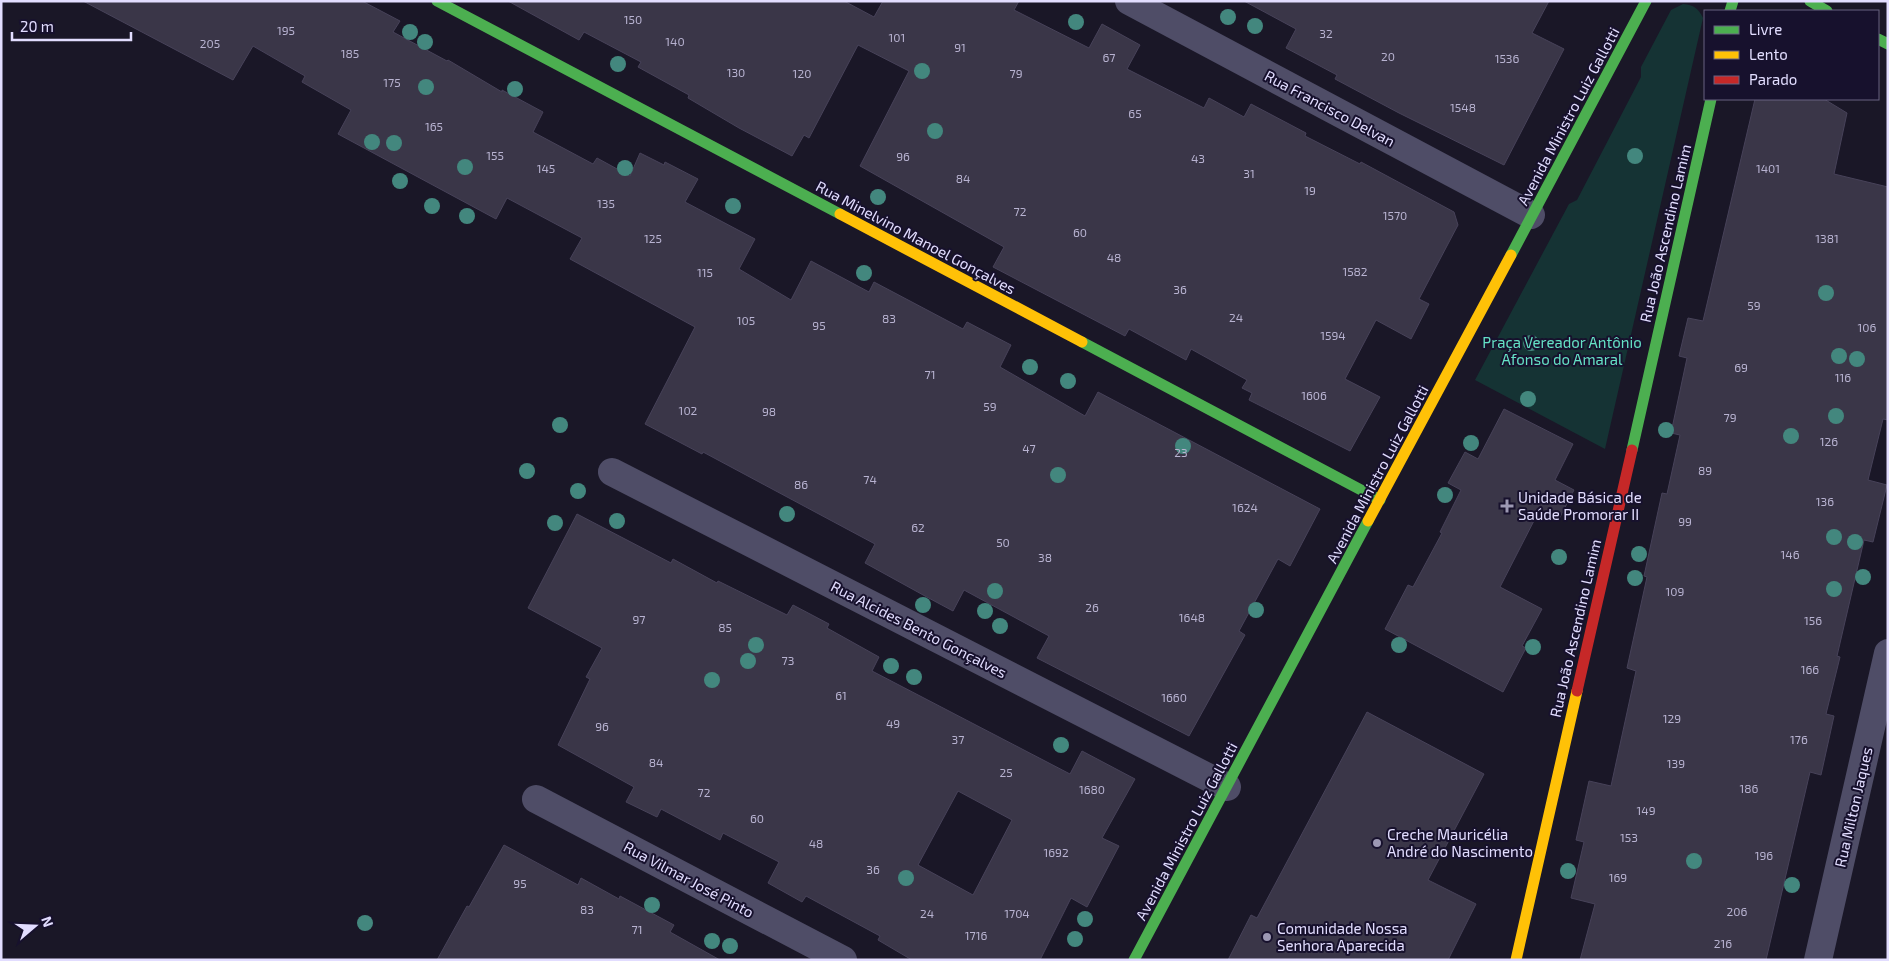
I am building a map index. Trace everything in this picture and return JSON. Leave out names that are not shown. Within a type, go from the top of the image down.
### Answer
[{"type":"street","name":"Rua Minelvino Manoel Gonçalves","points":[[437,1],[1380,500]]},
{"type":"street","name":"Rua Francisco Delvan","points":[[1129,1],[1531,215]]},
{"type":"street","name":"Avenida Ministro Luiz Gallotti","points":[[1134,960],[1646,1]]},
{"type":"street","points":[[1810,1],[1825,10]]},
{"type":"street","name":"Rua João Ascendino Lamim","points":[[1516,960],[1711,100]]},
{"type":"street","name":"Rua Alcides Bento Gonçalves","points":[[612,472],[1227,787]]},
{"type":"street","name":"Rua Milton Jaques","points":[[1818,960],[1888,653]]},
{"type":"street","name":"Rua Vilmar José Pinto","points":[[536,799],[843,960]]},
{"type":"green space","name":"Praça Vereador Antônio Afonso do Amaral","points":[[1683,4],[1695,8],[1703,18],[1605,449],[1475,380],[1569,204],[1577,200],[1641,77],[1641,67],[1671,10]]},
{"type":"building","points":[[83,1],[362,1],[400,21],[393,32],[448,60],[502,92],[502,90],[543,112],[533,132],[593,164],[597,158],[630,176],[640,153],[664,165],[665,162],[698,179],[685,202],[755,239],[739,269],[791,300],[811,261],[869,292],[874,282],[963,329],[967,322],[1011,345],[1000,367],[1085,416],[1098,392],[1320,509],[1290,566],[1278,559],[1239,631],[1245,635],[1189,736],[1037,658],[1049,636],[964,590],[953,611],[865,563],[875,544],[703,452],[702,454],[645,424],[695,327],[570,259],[582,238],[507,198],[496,219],[338,134],[351,110],[302,82],[305,76],[253,46],[233,80]]},
{"type":"building","points":[[508,1],[844,1],[874,17],[883,1],[1019,1],[1014,10],[1089,48],[1102,24],[1140,45],[1127,69],[1204,108],[1209,98],[1244,117],[1251,104],[1306,133],[1305,136],[1360,164],[1361,162],[1454,212],[1458,225],[1419,299],[1429,304],[1411,339],[1376,320],[1345,379],[1380,397],[1350,451],[1249,400],[1252,393],[1242,388],[1247,380],[1191,349],[1186,360],[1129,329],[1125,336],[993,267],[1004,247],[860,166],[909,71],[858,45],[809,138],[804,135],[792,156],[739,128],[688,98],[689,95],[638,67],[641,62],[584,32],[579,40]]},
{"type":"building","points":[[1244,1],[1549,1],[1532,33],[1564,49],[1504,165],[1335,79],[1337,75],[1286,48],[1296,29]]},
{"type":"building","points":[[1755,100],[1826,100],[1847,113],[1834,174],[1888,187],[1888,420],[1883,419],[1868,480],[1887,485],[1873,542],[1864,540],[1837,656],[1840,657],[1826,714],[1834,716],[1821,775],[1810,772],[1766,960],[1580,960],[1595,904],[1571,898],[1584,842],[1576,840],[1589,781],[1611,786],[1636,671],[1627,668],[1647,577],[1644,576],[1662,493],[1667,494],[1680,435],[1671,433],[1687,358],[1679,356],[1688,318],[1703,321]]},
{"type":"building","points":[[1504,409],[1573,444],[1555,480],[1574,490],[1558,521],[1539,511],[1500,587],[1542,609],[1522,646],[1526,648],[1503,692],[1385,629],[1408,585],[1413,587],[1442,533],[1440,532],[1461,490],[1448,483],[1465,452],[1478,459]]},
{"type":"building","points":[[577,514],[671,563],[673,559],[717,583],[718,581],[787,615],[793,605],[829,624],[827,628],[879,657],[872,671],[1070,774],[1082,751],[1135,779],[1102,838],[1119,846],[1087,907],[1071,898],[1040,960],[912,960],[878,940],[880,936],[806,896],[802,902],[768,883],[779,862],[723,833],[720,840],[661,809],[657,817],[626,802],[634,787],[558,745],[590,679],[586,677],[602,648],[528,608]],"holes":[[[958,791],[1012,820],[973,895],[918,865]]]},
{"type":"building","name":"Creche Mauricélia André do Nascimento","points":[[1367,712],[1484,774],[1428,880],[1476,904],[1448,960],[1228,960],[1251,915],[1257,918]]},
{"type":"building","points":[[504,845],[578,885],[581,878],[619,899],[620,896],[674,925],[670,932],[720,960],[437,960]]},
{"type":"traffic: fast","points":[[437,1],[840,214]]},
{"type":"traffic: fast","points":[[1511,255],[1646,1]]},
{"type":"traffic: fast","points":[[1730,10],[1733,1]]},
{"type":"traffic: fast","points":[[1810,1],[1825,10]]},
{"type":"traffic: fast","points":[[1879,40],[1888,44]]},
{"type":"traffic: fast","points":[[1632,450],[1711,100]]},
{"type":"traffic: fast","points":[[1082,342],[1380,500]]},
{"type":"traffic: fast","points":[[1134,960],[1368,521]]},
{"type":"traffic: slow","points":[[840,214],[1082,342]]},
{"type":"traffic: slow","points":[[1368,521],[1511,255]]},
{"type":"traffic: slow","points":[[1516,960],[1577,691]]},
{"type":"traffic: jam","points":[[1577,691],[1632,450]]},
{"type":"place","name":"Unidade Básica de Saúde Promorar II","points":[[1507,506]]},
{"type":"place","name":"Creche Mauricélia André do Nascimento","points":[[1377,843]]},
{"type":"place","name":"Comunidade Nossa Senhora Aparecida","points":[[1267,937]]}]
